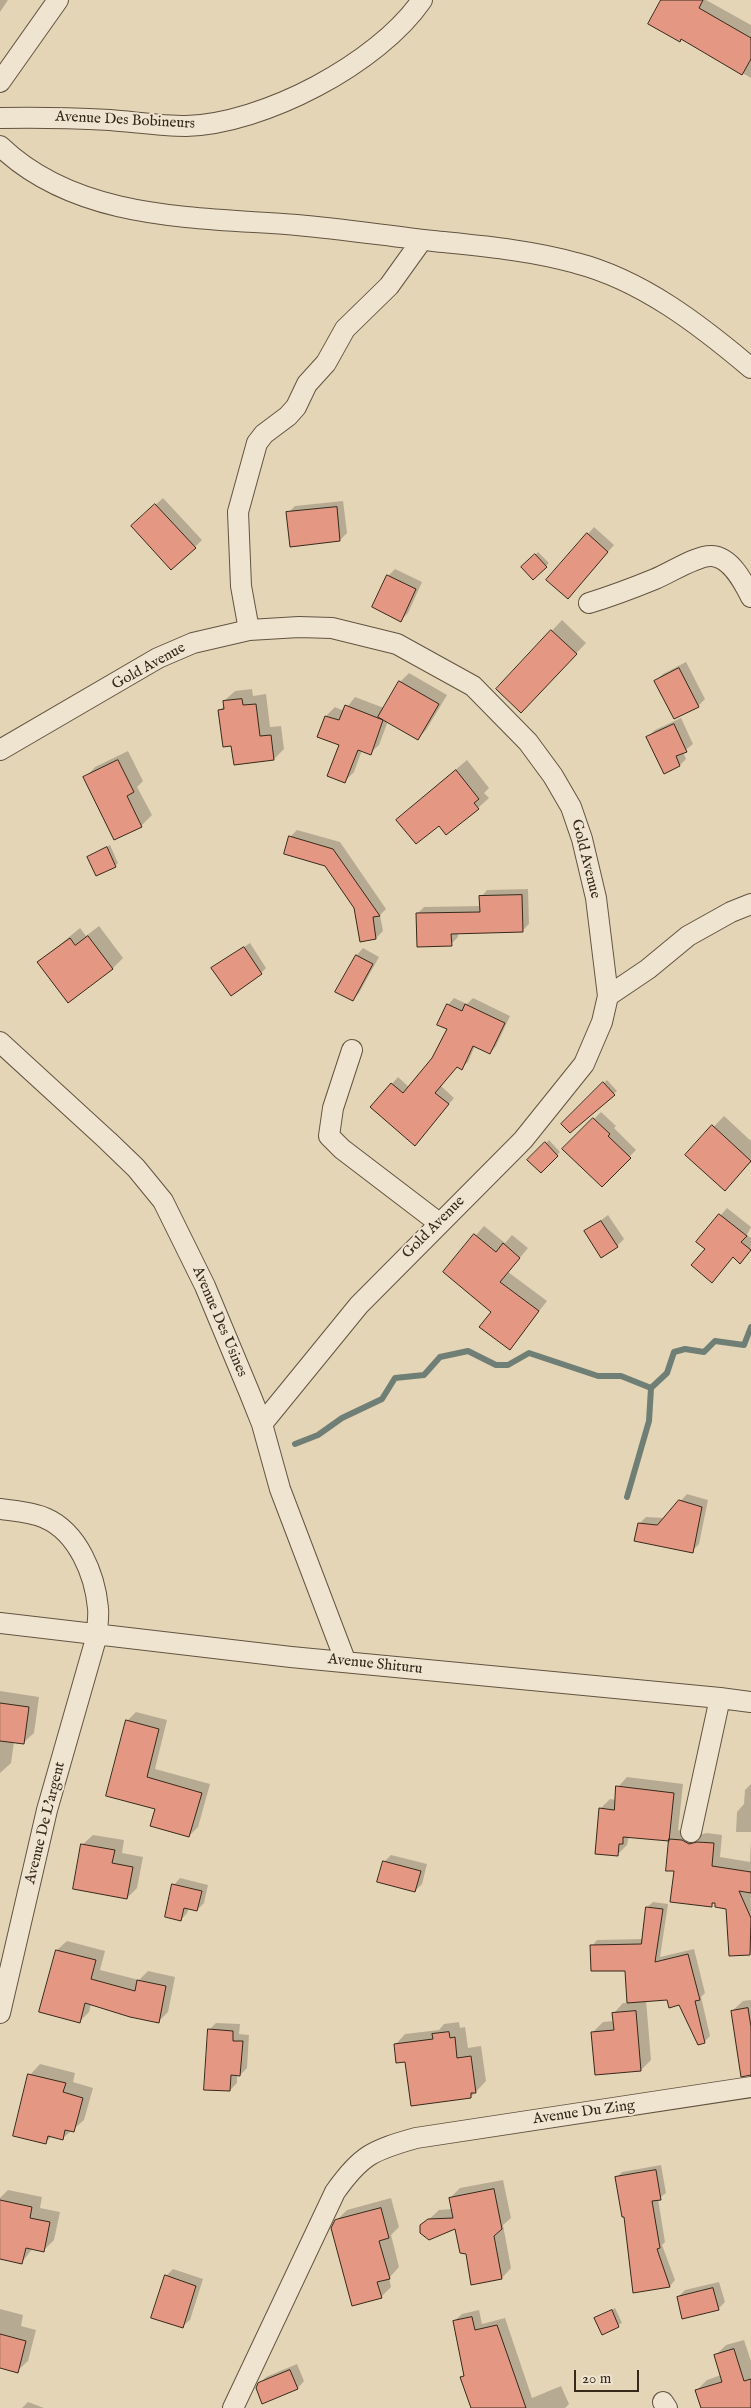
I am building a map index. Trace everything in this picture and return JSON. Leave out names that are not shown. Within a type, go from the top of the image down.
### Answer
[{"type":"street","points":[[0,82],[58,0]]},
{"type":"street","name":"Avenue Des Bobineurs","points":[[0,118],[57,117],[185,126],[207,124],[238,117],[300,95],[345,70],[387,37],[422,0]]},
{"type":"street","points":[[0,146],[33,172],[74,193],[143,212],[300,226],[507,249],[576,262],[620,278],[673,309],[751,368]]},
{"type":"street","points":[[248,630],[241,586],[238,512],[257,443],[264,434],[288,416],[296,407],[307,384],[326,363],[345,329],[389,286],[422,240]]},
{"type":"street","points":[[589,603],[655,579],[700,558],[713,556],[724,560],[737,574],[751,597]]},
{"type":"street","name":"Gold Avenue","points":[[0,750],[158,658],[193,643],[248,630],[299,627],[332,628],[397,644],[473,686],[499,711],[533,749],[553,776],[571,807],[582,839],[596,898],[608,996],[602,1022],[584,1064],[523,1140],[359,1305],[262,1424]]},
{"type":"street","points":[[608,996],[648,968],[688,936],[731,912],[751,904]]},
{"type":"street","name":"Avenue Des Usines","points":[[0,1042],[108,1140],[136,1168],[163,1201],[204,1286],[262,1424],[280,1489],[345,1660]]},
{"type":"street","points":[[352,1050],[333,1108],[329,1136],[342,1149],[439,1223]]},
{"type":"street","name":"Avenue De L'argent","points":[[0,1508],[45,1518],[64,1529],[81,1553],[91,1576],[98,1608],[97,1635],[47,1810],[0,2013]]},
{"type":"street","name":"Avenue Shituru","points":[[0,1623],[291,1657],[345,1660],[494,1678],[751,1702]]},
{"type":"street","points":[[691,1832],[720,1698]]},
{"type":"street","name":"Avenue Du Zing","points":[[233,2408],[335,2192],[350,2171],[363,2158],[390,2146],[416,2138],[751,2087]]},
{"type":"building","points":[[661,0],[703,0],[699,8],[751,38],[751,59],[742,75],[681,39],[680,42],[648,24]]},
{"type":"building","points":[[155,504],[196,548],[171,570],[131,526]]},
{"type":"building","points":[[337,507],[340,541],[290,547],[286,512]]},
{"type":"building","points":[[587,533],[608,552],[568,599],[546,580]]},
{"type":"building","points":[[535,554],[547,567],[533,580],[521,567]]},
{"type":"building","points":[[387,575],[416,589],[401,622],[372,607]]},
{"type":"building","points":[[551,630],[577,654],[521,713],[496,689]]},
{"type":"building","points":[[679,668],[699,707],[674,719],[654,681]]},
{"type":"building","points":[[399,681],[439,704],[418,740],[378,717]]},
{"type":"building","points":[[242,699],[243,705],[256,704],[260,736],[271,735],[274,760],[234,765],[231,746],[223,747],[218,710],[224,709],[223,701]]},
{"type":"building","points":[[345,705],[383,720],[371,755],[358,750],[345,783],[327,776],[339,745],[317,737],[325,716],[339,720]]},
{"type":"building","points":[[674,724],[687,752],[676,756],[680,766],[664,774],[646,737]]},
{"type":"building","points":[[118,760],[134,792],[127,796],[142,827],[114,840],[83,777]]},
{"type":"building","points":[[456,770],[479,799],[474,803],[479,809],[446,835],[439,826],[416,844],[396,820]]},
{"type":"building","points":[[289,836],[333,849],[380,916],[373,917],[376,939],[360,942],[354,908],[325,866],[284,854]]},
{"type":"building","points":[[107,847],[116,867],[96,876],[87,857]]},
{"type":"building","points":[[522,895],[523,932],[451,934],[452,946],[417,947],[416,913],[480,912],[479,896]]},
{"type":"building","points":[[88,936],[113,969],[68,1003],[37,962],[70,938],[75,945]]},
{"type":"building","points":[[244,947],[262,974],[231,996],[211,968]]},
{"type":"building","points":[[356,955],[373,964],[353,1001],[335,992]]},
{"type":"building","points":[[447,1004],[462,1011],[465,1004],[505,1023],[490,1054],[473,1046],[462,1070],[457,1067],[435,1093],[449,1104],[415,1146],[370,1107],[391,1083],[403,1093],[432,1058],[447,1029],[437,1025]]},
{"type":"building","points":[[603,1082],[615,1095],[570,1133],[561,1124]]},
{"type":"building","points":[[593,1118],[610,1134],[608,1136],[631,1158],[602,1187],[562,1149]]},
{"type":"building","points":[[712,1125],[751,1161],[725,1191],[685,1155]]},
{"type":"building","points":[[545,1142],[558,1156],[541,1173],[527,1160]]},
{"type":"building","points":[[719,1214],[747,1236],[741,1242],[751,1250],[740,1264],[733,1257],[712,1283],[691,1265],[705,1249],[696,1242]]},
{"type":"building","points":[[601,1221],[618,1247],[601,1258],[584,1231]]},
{"type":"building","points":[[474,1234],[496,1252],[503,1243],[520,1258],[500,1282],[539,1311],[510,1350],[479,1327],[491,1312],[443,1272]]},
{"type":"building","points":[[679,1500],[702,1507],[693,1553],[634,1541],[638,1523],[657,1525]]},
{"type":"building","points":[[0,1703],[29,1707],[24,1744],[0,1741]]},
{"type":"building","points":[[126,1720],[159,1729],[147,1777],[202,1793],[189,1837],[150,1826],[155,1809],[106,1796]]},
{"type":"building","points":[[616,1786],[674,1793],[669,1841],[623,1837],[623,1844],[619,1844],[618,1856],[595,1854],[599,1808],[614,1810]]},
{"type":"building","points":[[669,1839],[682,1840],[689,1844],[697,1842],[714,1843],[712,1866],[751,1872],[751,1893],[739,1891],[751,1918],[750,1955],[729,1956],[726,1909],[715,1907],[715,1903],[712,1903],[712,1907],[670,1902],[674,1871],[666,1871]]},
{"type":"building","points":[[81,1844],[115,1850],[112,1863],[133,1867],[127,1899],[73,1889]]},
{"type":"building","points":[[383,1861],[421,1871],[415,1892],[377,1882]]},
{"type":"building","points":[[172,1884],[202,1891],[197,1911],[184,1908],[181,1921],[165,1917]]},
{"type":"building","points":[[646,1907],[663,1909],[655,1962],[688,1954],[700,2000],[695,2001],[705,2043],[698,2045],[679,2005],[669,2008],[667,2000],[627,2003],[625,1971],[591,1971],[590,1945],[641,1944]]},
{"type":"building","points":[[56,1950],[96,1960],[91,1979],[135,1991],[137,1980],[166,1986],[159,2023],[130,2017],[85,2003],[80,2023],[39,2012]]},
{"type":"building","points":[[748,2008],[751,2027],[751,2075],[741,2077],[731,2011]]},
{"type":"building","points":[[636,2011],[641,2071],[595,2075],[591,2032],[614,2030],[612,2013]]},
{"type":"building","points":[[208,2029],[233,2031],[233,2041],[243,2041],[240,2076],[231,2075],[230,2091],[204,2090]]},
{"type":"building","points":[[449,2032],[450,2038],[455,2037],[457,2058],[471,2056],[476,2093],[471,2093],[471,2098],[411,2106],[405,2062],[396,2063],[394,2044],[433,2039],[432,2034]]},
{"type":"building","points":[[28,2074],[66,2083],[63,2092],[83,2098],[74,2132],[65,2130],[63,2140],[48,2136],[46,2144],[13,2136]]},
{"type":"building","points":[[656,2170],[661,2200],[652,2201],[660,2248],[657,2249],[670,2287],[633,2293],[624,2217],[622,2217],[615,2177]]},
{"type":"building","points":[[494,2189],[502,2229],[494,2236],[502,2279],[471,2285],[466,2254],[460,2253],[455,2229],[429,2240],[420,2233],[420,2225],[428,2219],[453,2218],[449,2198]]},
{"type":"building","points":[[0,2200],[32,2207],[30,2218],[50,2222],[44,2252],[26,2248],[22,2264],[0,2259]]},
{"type":"building","points":[[381,2208],[389,2238],[379,2241],[390,2279],[377,2282],[382,2298],[352,2306],[331,2228],[335,2220]]},
{"type":"building","points":[[165,2275],[196,2286],[183,2328],[151,2318]]},
{"type":"building","points":[[713,2288],[719,2310],[682,2319],[677,2297]]},
{"type":"building","points":[[612,2310],[619,2327],[602,2335],[594,2318]]},
{"type":"building","points":[[472,2317],[475,2330],[497,2325],[526,2408],[471,2408],[460,2377],[464,2376],[453,2321]]},
{"type":"building","points":[[0,2334],[26,2341],[18,2373],[0,2368]]},
{"type":"building","points":[[734,2349],[744,2381],[751,2379],[751,2408],[701,2408],[695,2390],[722,2382],[714,2355]]},
{"type":"building","points":[[290,2370],[298,2389],[262,2404],[256,2388],[258,2383]]},
{"type":"waterway","points":[[295,1444],[318,1435],[342,1418],[382,1399],[395,1378],[424,1375],[440,1357],[468,1351],[496,1365],[508,1365],[529,1353],[598,1376],[621,1376],[651,1388],[667,1373],[674,1352],[685,1349],[704,1352],[715,1341],[744,1345],[751,1327]]},
{"type":"waterway","points":[[627,1497],[649,1421],[651,1388]]}]
